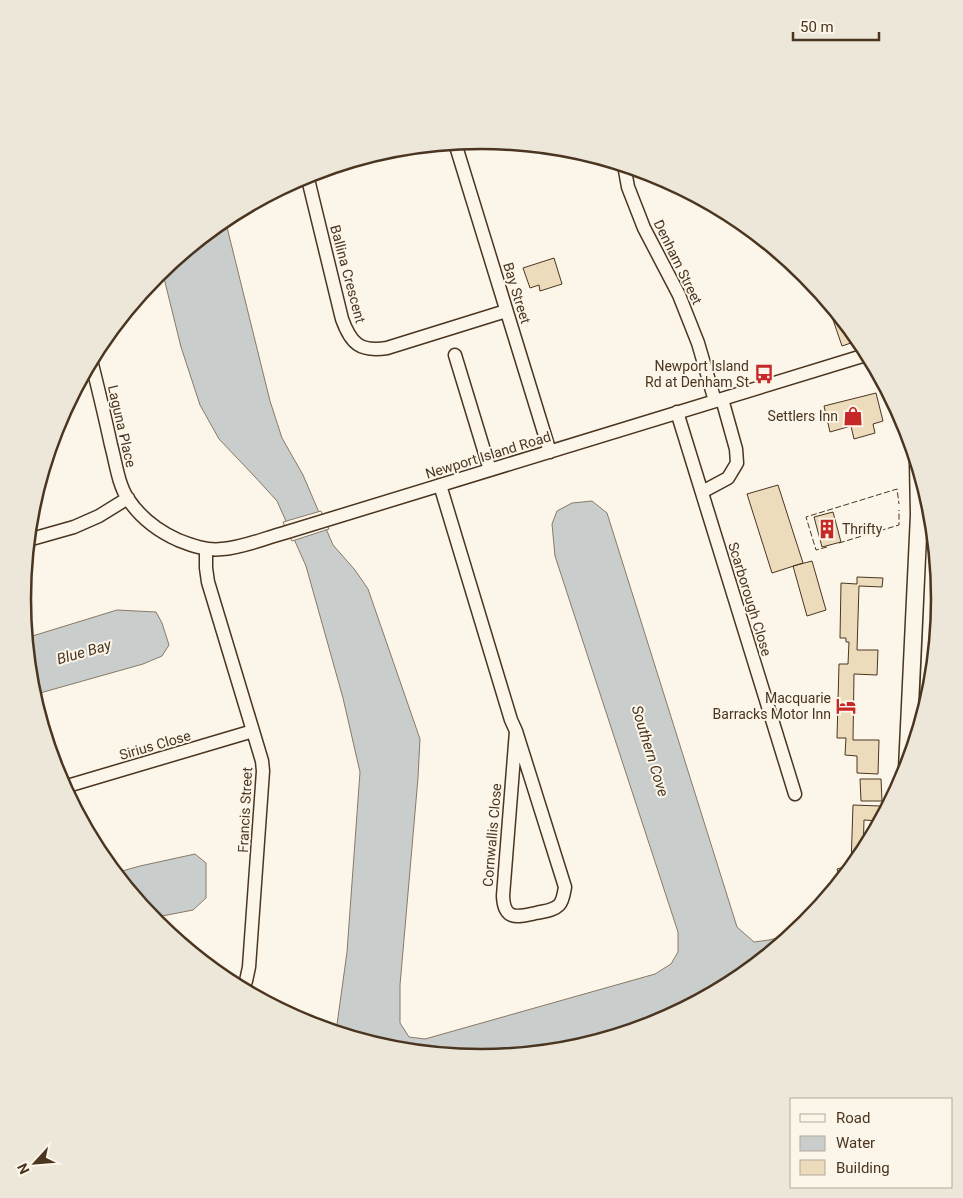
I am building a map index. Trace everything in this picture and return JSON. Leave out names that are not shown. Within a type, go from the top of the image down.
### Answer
[{"type":"main road","points":[[913,726],[919,493]]},
{"type":"street","name":"Bay Street","points":[[457,150],[550,452]]},
{"type":"street","name":"Denham Street","points":[[625,173],[628,187],[644,228],[680,295],[736,449],[737,463],[728,478],[702,492]]},
{"type":"street","name":"Ballina Crescent","points":[[309,183],[342,319],[354,342],[368,349],[387,348],[506,311]]},
{"type":"street","points":[[455,355],[490,470]]},
{"type":"street","name":"Newport Island Road","points":[[128,498],[138,512],[153,526],[189,545],[206,549],[240,546],[861,357]]},
{"type":"street","name":"Laguna Place","points":[[94,371],[119,477],[128,498]]},
{"type":"street","name":"Scarborough Close","points":[[677,412],[795,794]]},
{"type":"street","name":"Cornwallis Close","points":[[440,485],[511,720],[516,731],[565,887],[564,896],[560,904],[552,910],[522,916],[513,916],[507,913],[503,905],[516,731]]},
{"type":"street","points":[[35,538],[74,527],[99,516],[128,498]]},
{"type":"street","name":"Francis Street","points":[[206,549],[208,582],[262,761],[263,782],[249,967],[245,982]]},
{"type":"street","name":"Sirius Close","points":[[72,785],[254,731]]},
{"type":"water","name":"Southern Cove","points":[[227,228],[270,401],[282,438],[303,475],[333,545],[355,570],[368,589],[420,739],[400,985],[400,1023],[409,1037],[425,1039],[655,974],[671,964],[678,952],[678,932],[555,556],[552,524],[557,511],[572,503],[592,501],[607,513],[737,927],[754,942],[778,938],[732,973],[681,1003],[626,1025],[569,1041],[511,1048],[452,1048],[394,1041],[337,1025],[347,952],[360,772],[343,698],[306,566],[277,501],[219,439],[200,405],[181,347],[164,280],[185,260]]},
{"type":"water","name":"Blue Bay","points":[[117,610],[156,612],[162,623],[169,645],[162,656],[143,664],[41,693],[33,636]]},
{"type":"water","points":[[195,854],[206,863],[206,898],[193,910],[162,916],[123,871]]},
{"type":"pier","points":[[321,511],[329,529],[292,541],[283,522]]},
{"type":"building","points":[[554,258],[562,284],[540,291],[539,285],[530,288],[523,268]]},
{"type":"building","points":[[832,316],[852,343],[842,346]]},
{"type":"building","points":[[876,393],[883,421],[873,424],[875,433],[854,439],[851,426],[830,432],[824,406]]},
{"type":"building","points":[[778,485],[803,563],[772,573],[747,494]]},
{"type":"building","name":"Thrifty","points":[[833,512],[841,542],[822,547],[814,517]]},
{"type":"building","points":[[812,561],[826,610],[807,616],[793,566]]},
{"type":"building","name":"Macquarie Barracks Motor Inn","points":[[857,577],[883,578],[882,587],[859,586],[857,650],[878,650],[877,675],[854,674],[853,740],[879,740],[878,774],[857,773],[857,756],[845,755],[846,738],[837,738],[839,664],[848,664],[849,642],[846,642],[846,638],[840,638],[841,583],[857,584]]},
{"type":"building","points":[[860,779],[881,779],[882,801],[861,801]]},
{"type":"building","points":[[853,805],[880,806],[873,821],[864,820],[864,836],[851,856]]},
{"type":"fence","points":[[827,547],[816,550],[806,517],[897,489],[899,504]]},
{"type":"fence","points":[[839,543],[899,525],[899,510]]},
{"type":"place","name":"Newport Island Rd at Denham St","points":[[764,374]]},
{"type":"place","name":"Settlers Inn","points":[[853,416]]},
{"type":"place","name":"Thrifty","points":[[827,529]]},
{"type":"place","name":"Macquarie Barracks Motor Inn","points":[[846,706]]}]
